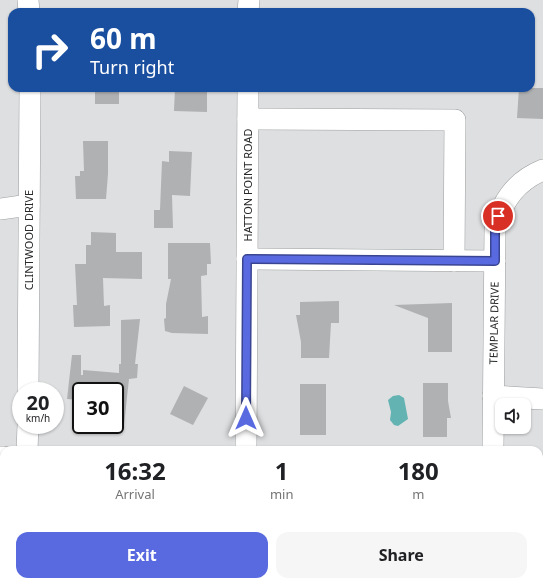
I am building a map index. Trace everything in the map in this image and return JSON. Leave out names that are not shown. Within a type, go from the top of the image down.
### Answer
[{"type":"street","name":"CLINTWOOD DRIVE","points":[[28,382],[30,92]]},
{"type":"street","name":"HATTON POINT ROAD","points":[[246,446],[248,92]]},
{"type":"street","points":[[248,119],[455,120],[454,261]]},
{"type":"street","name":"TEMPLAR DRIVE","points":[[493,446],[495,230],[498,216],[507,198],[518,184],[532,174],[543,170]]},
{"type":"street","points":[[0,209],[29,205]]},
{"type":"street","points":[[247,259],[495,261]]},
{"type":"street","points":[[493,396],[543,399]]},
{"type":"street","points":[[27,446],[28,434]]},
{"type":"water","points":[[399,395],[404,398],[408,419],[398,426],[394,425],[390,420],[391,412],[388,400],[393,396]]},
{"type":"building","points":[[535,88],[543,88],[543,119],[517,118],[519,92],[535,92]]},
{"type":"building","points":[[95,92],[119,92],[119,104],[95,104]]},
{"type":"building","points":[[175,92],[207,92],[207,112],[174,111]]},
{"type":"building","points":[[83,141],[108,141],[106,199],[76,199],[75,176],[80,176],[80,171],[84,171]]},
{"type":"building","points":[[169,151],[192,152],[190,196],[172,195],[173,228],[154,228],[154,210],[160,210],[162,161],[169,162]]},
{"type":"building","points":[[91,232],[116,233],[116,252],[142,252],[142,279],[103,278],[104,306],[110,305],[110,326],[74,327],[73,305],[77,305],[75,264],[86,264],[86,245],[91,245]]},
{"type":"building","points":[[168,243],[210,243],[211,264],[207,264],[207,275],[201,276],[202,317],[208,316],[208,334],[172,333],[165,331],[164,319],[166,318],[166,304],[171,279],[168,279]]},
{"type":"building","points":[[339,301],[339,323],[331,323],[329,358],[301,358],[301,342],[296,315],[300,315],[300,302]]},
{"type":"building","points":[[452,303],[452,352],[428,352],[428,318],[394,305]]},
{"type":"building","points":[[140,319],[135,364],[138,364],[137,378],[129,379],[124,425],[124,382],[72,382],[72,399],[67,399],[72,355],[81,355],[81,375],[83,375],[83,370],[119,373],[119,364],[121,364],[121,320]]},
{"type":"building","points":[[423,383],[448,383],[448,401],[451,418],[447,418],[447,437],[423,437]]},
{"type":"building","points":[[300,384],[326,384],[326,435],[300,435]]},
{"type":"building","points":[[184,386],[208,398],[193,425],[170,414]]},
{"type":"route","points":[[246,418],[247,259],[495,261],[495,230],[498,216]]}]
